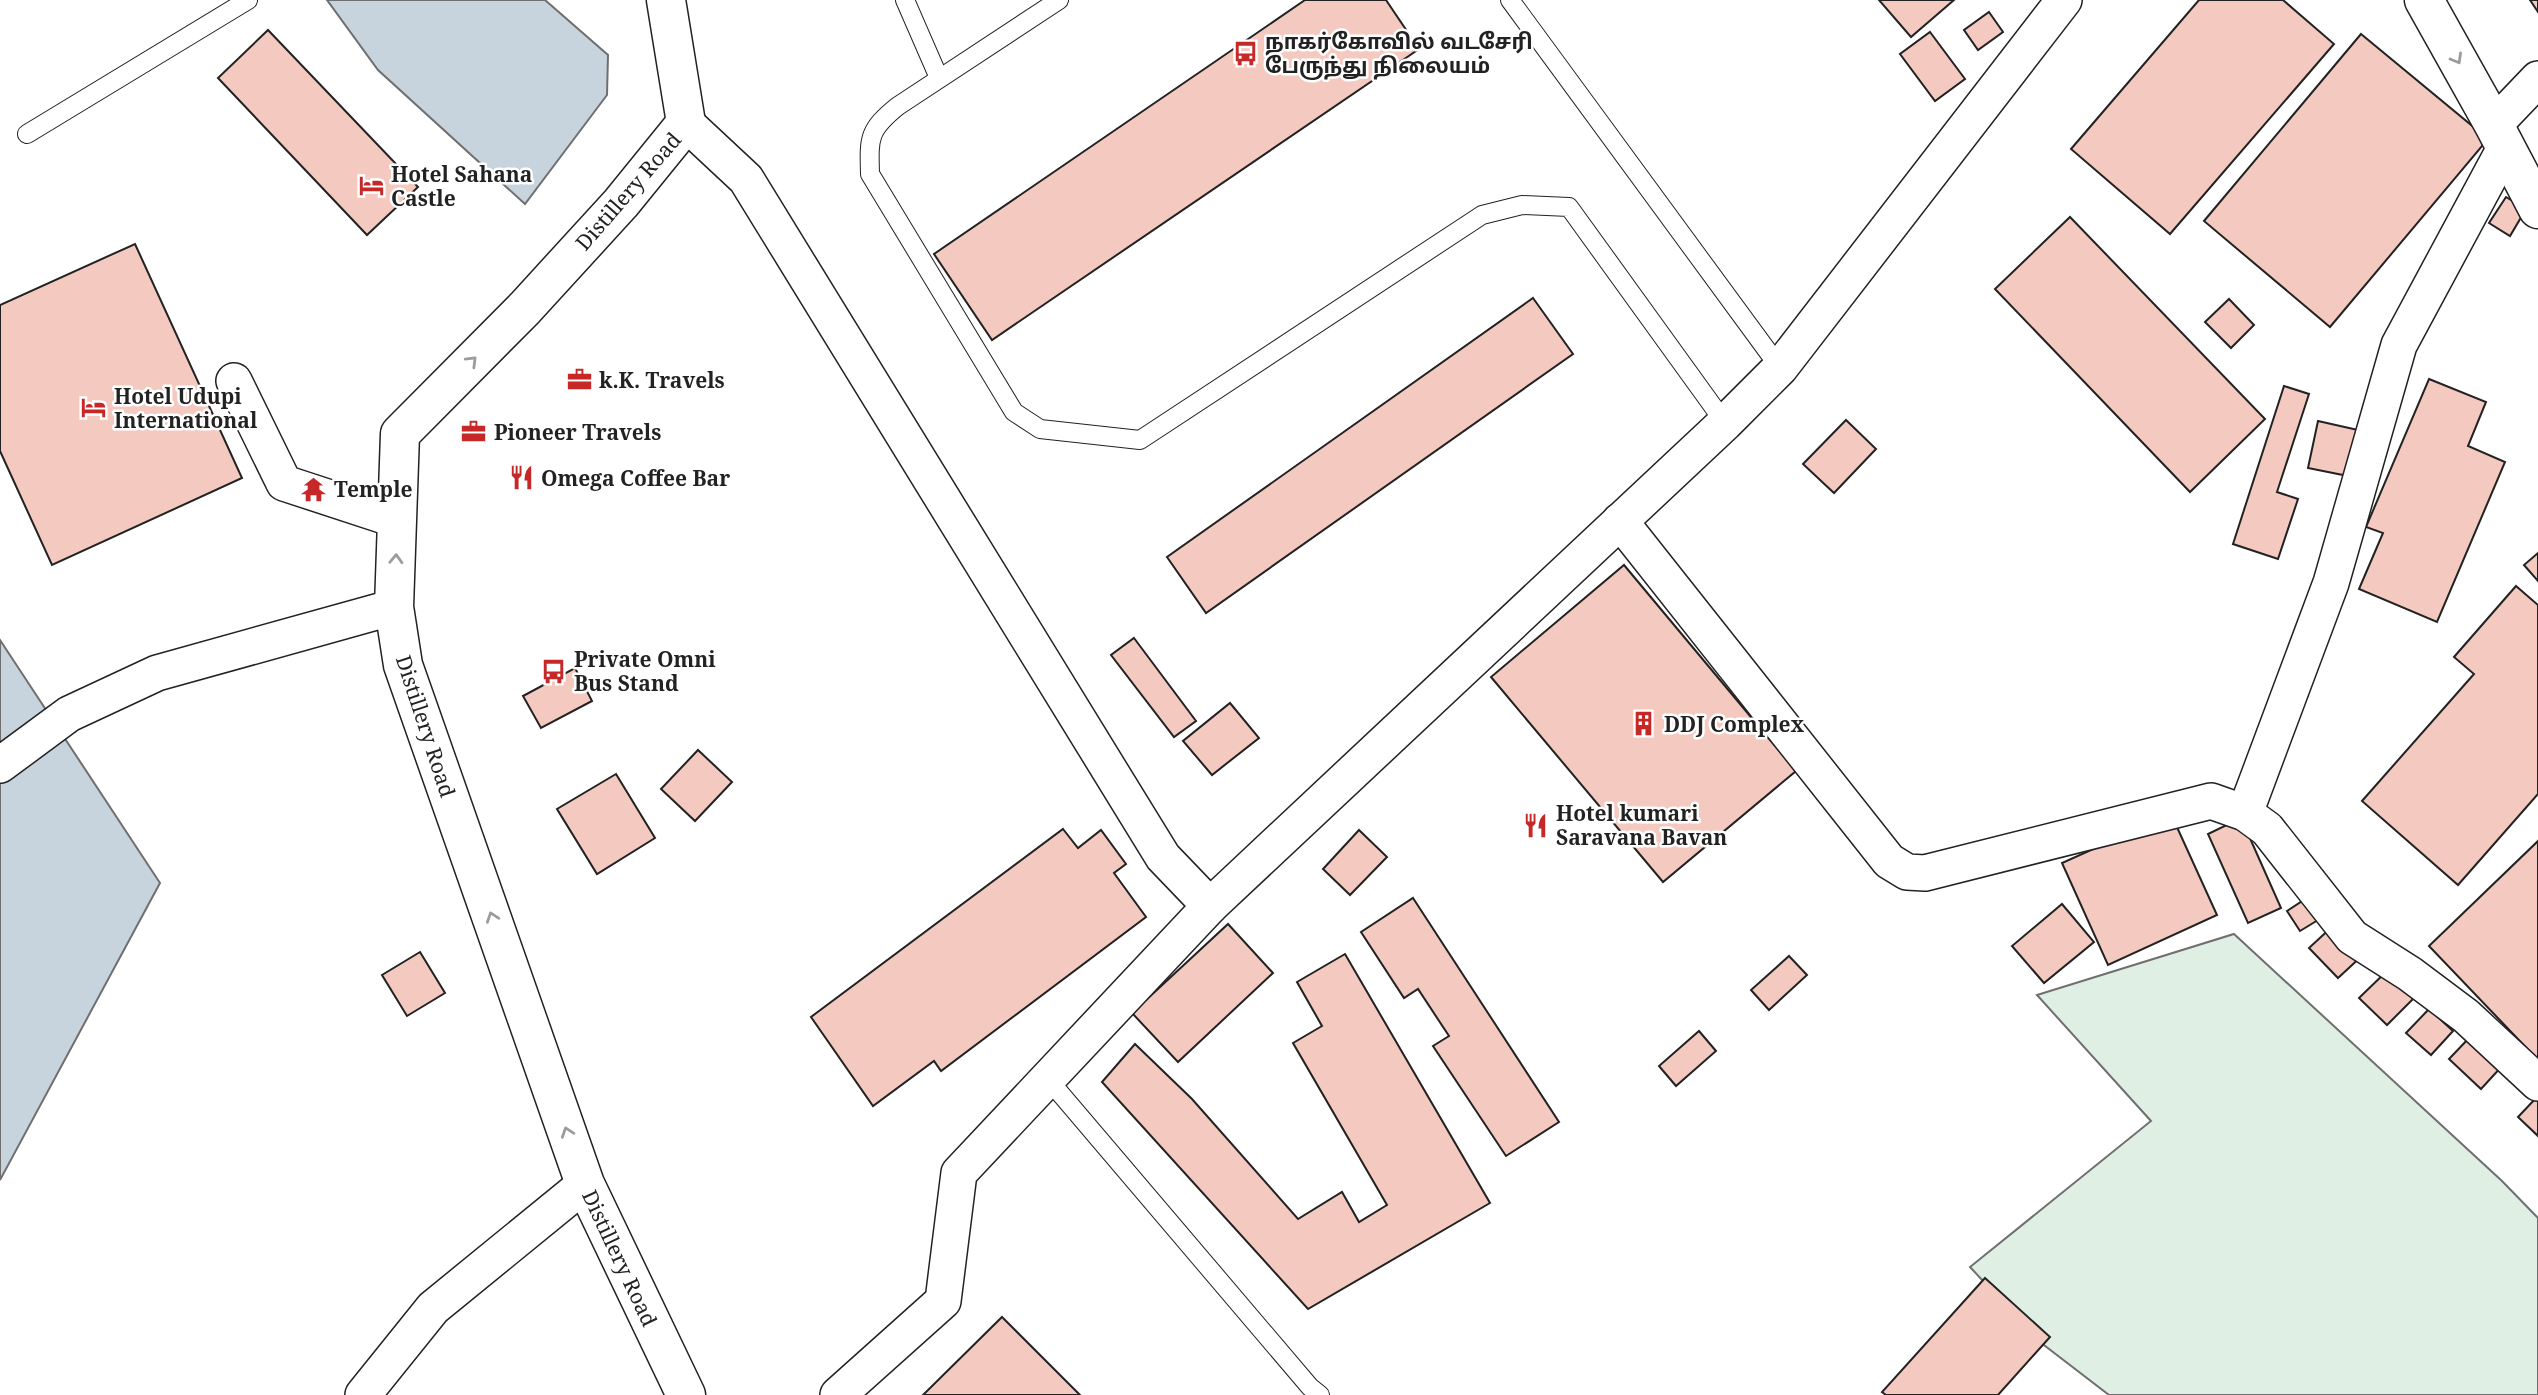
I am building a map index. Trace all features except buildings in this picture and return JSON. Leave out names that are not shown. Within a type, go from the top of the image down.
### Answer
[{"type":"main road","points":[[2424,0],[2538,209]]},
{"type":"main road","name":"Distillery Road","points":[[667,1],[686,123],[621,203],[524,308],[400,433],[394,607],[403,665],[585,1184],[686,1395]]},
{"type":"street","points":[[838,1395],[943,1301],[958,1173],[1210,906],[1725,424],[1780,368],[2064,0]]},
{"type":"street","points":[[2245,813],[2331,583],[2399,345],[2500,135],[2538,79]]},
{"type":"street","points":[[686,123],[746,179],[1163,857],[1210,906]]},
{"type":"street","points":[[234,381],[284,484],[397,520]]},
{"type":"street","points":[[1620,521],[1889,861],[1907,872],[1925,873],[2211,801],[2245,813],[2267,828],[2352,937],[2410,974],[2466,1016],[2538,1083]]},
{"type":"street","points":[[0,765],[69,714],[157,673],[394,607]]},
{"type":"street","points":[[363,1395],[433,1308],[585,1184]]},
{"type":"lane","points":[[27,134],[248,0]]},
{"type":"lane","points":[[905,0],[939,78]]},
{"type":"lane","points":[[1059,0],[878,121],[869,143],[870,174],[1014,412],[1040,429],[1140,440],[1482,215],[1522,205],[1569,207],[1725,424]]},
{"type":"lane","points":[[1510,0],[1780,368]]},
{"type":"lane","points":[[1048,1079],[1320,1395]]},
{"type":"green space","points":[[2234,934],[2502,1181],[2538,1218],[2538,1395],[2109,1395],[2040,1342],[1970,1267],[2151,1121],[2037,995]]},
{"type":"shaded area","points":[[327,0],[545,0],[608,55],[607,95],[525,204],[378,70]]},
{"type":"shaded area","points":[[0,640],[160,883],[0,1180]]},
{"type":"place","name":"நாகர்கோவில் வடசேரி பேருந்து நிலையம்","points":[[1245,53]]},
{"type":"place","name":"Hotel Sahana Castle","points":[[371,186]]},
{"type":"place","name":"k.K. Travels","points":[[579,380]]},
{"type":"place","name":"Hotel Udupi International","points":[[94,408]]},
{"type":"place","name":"Pioneer Travels","points":[[474,432]]},
{"type":"place","name":"Omega Coffee Bar","points":[[521,478]]},
{"type":"place","name":"Temple","points":[[314,489]]},
{"type":"place","name":"Private Omni Bus Stand","points":[[554,671]]},
{"type":"place","name":"DDJ Complex","points":[[1644,724]]},
{"type":"place","name":"Hotel kumari Saravana Bavan","points":[[1536,825]]}]
